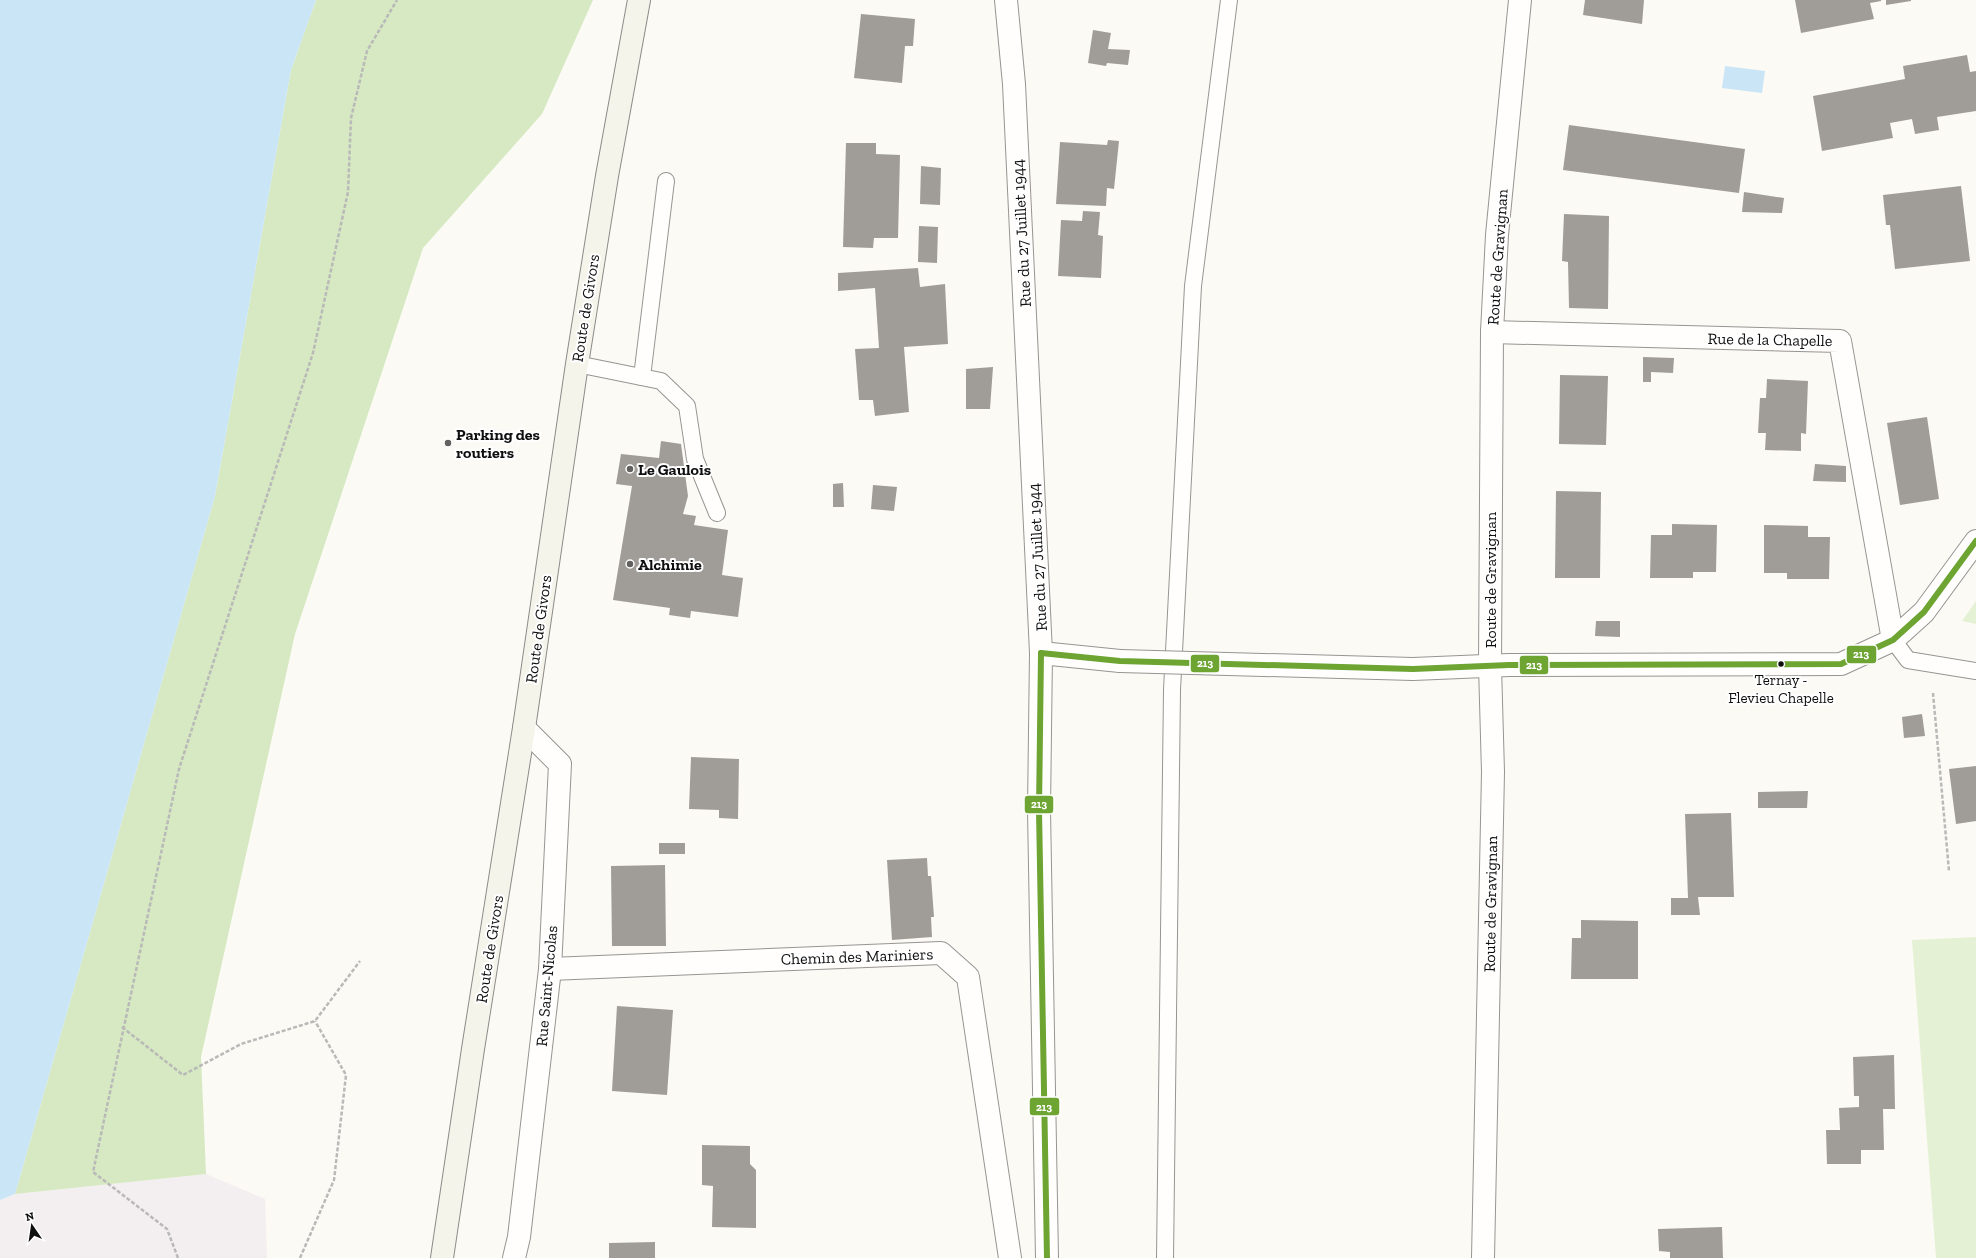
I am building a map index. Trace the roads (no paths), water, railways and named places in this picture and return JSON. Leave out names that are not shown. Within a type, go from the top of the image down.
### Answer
[{"type":"main road","name":"Route de Givors","points":[[442,1258],[473,1049],[524,728],[576,364],[608,168],[639,0]]},
{"type":"street","name":"Rue du 27 Juillet 1944","points":[[1006,0],[1014,84],[1041,653],[1039,810],[1047,1258]]},
{"type":"street","name":"Route de Gravignan","points":[[1483,1258],[1493,772],[1490,666],[1492,332],[1497,234],[1520,0]]},
{"type":"street","name":"Rue de la Chapelle","points":[[1492,332],[1840,341],[1893,640]]},
{"type":"street","points":[[1041,653],[1120,661],[1413,668],[1490,666],[1841,664],[1893,640],[1924,612],[1976,541]]},
{"type":"street","name":"Rue Saint-Nicolas","points":[[514,1258],[519,1237],[550,969],[560,764],[524,728]]},
{"type":"street","name":"Chemin des Mariniers","points":[[550,969],[941,953],[968,977],[1010,1258]]},
{"type":"lane","points":[[1165,1258],[1172,690],[1194,286],[1229,0]]},
{"type":"lane","points":[[642,377],[666,181]]},
{"type":"lane","points":[[576,364],[661,381],[687,406],[695,459],[717,513]]},
{"type":"lane","points":[[1893,640],[1908,660],[1976,671]]},
{"type":"water","points":[[0,0],[316,0],[291,70],[215,496],[15,1194],[0,1200]]},
{"type":"water","points":[[1725,66],[1765,71],[1762,93],[1722,88]]},
{"type":"place","name":"Parking des routiers","points":[[448,443]]},
{"type":"place","name":"Le Gaulois","points":[[630,469]]},
{"type":"place","name":"Alchimie","points":[[630,564]]},
{"type":"place","name":"Ternay - Flevieu Chapelle","points":[[1781,664]]}]
